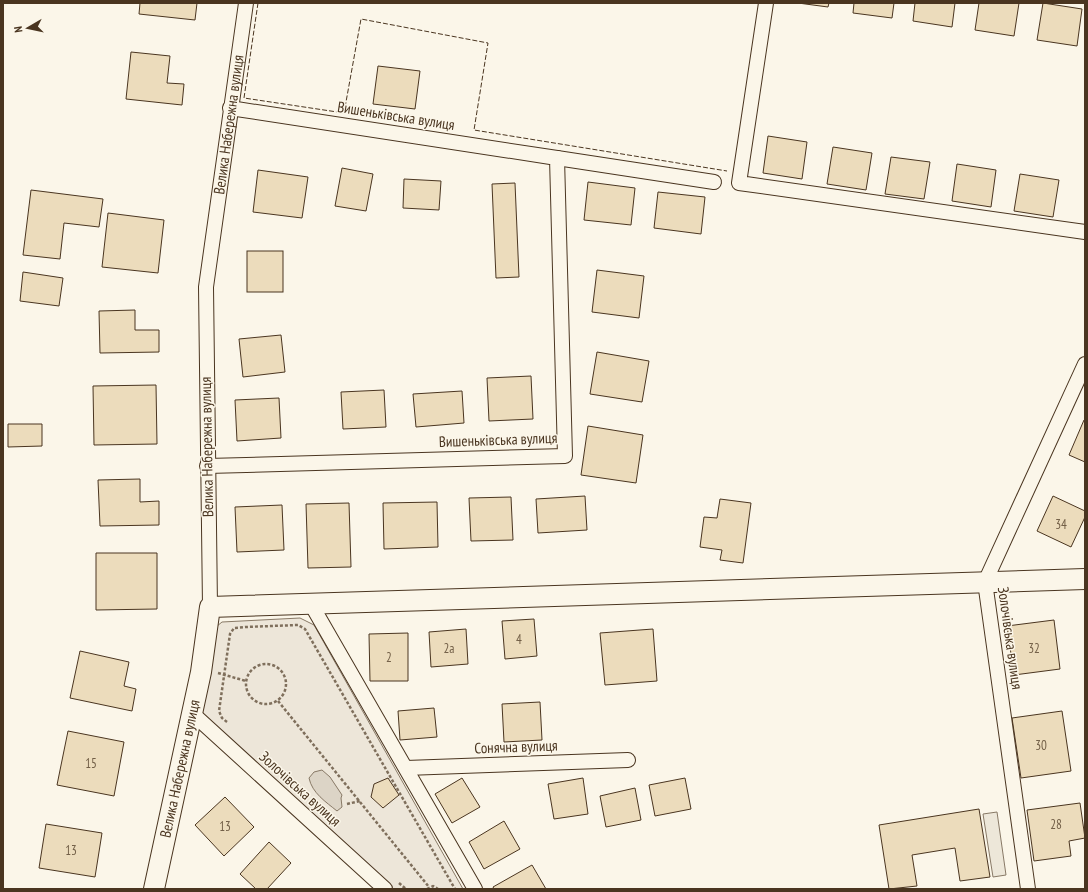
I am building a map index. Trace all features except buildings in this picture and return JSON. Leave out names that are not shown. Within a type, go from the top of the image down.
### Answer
[{"type":"street","name":"Велика Набережна вулиця","points":[[154,889],[193,714],[201,672],[210,607],[207,466],[206,287],[246,3]]},
{"type":"street","points":[[766,3],[739,183],[1085,232]]},
{"type":"street","name":"Вишеньківська вулиця","points":[[230,108],[714,182]]},
{"type":"street","name":"Вишеньківська вулиця","points":[[207,466],[565,456],[557,158]]},
{"type":"street","name":"Золочівська вулиця","points":[[1028,889],[985,582],[1085,364]]},
{"type":"street","points":[[210,607],[1085,579]]},
{"type":"street","points":[[311,604],[475,889]]},
{"type":"street","name":"Золочівська вулиця","points":[[193,714],[385,889]]},
{"type":"street","name":"Сонячна вулиця","points":[[406,768],[628,760]]},
{"type":"path","points":[[227,723],[222,718],[219,711],[223,674],[230,634],[234,628],[298,625],[305,629],[455,889]]},
{"type":"path","points":[[270,664],[282,671],[285,677],[286,690],[278,701],[272,704],[258,703],[249,694],[246,688],[246,682],[248,675],[257,666],[270,664]]},
{"type":"path","points":[[201,672],[223,674],[246,682]]},
{"type":"path","points":[[278,701],[360,801],[428,888],[433,886],[438,889]]},
{"type":"path","points":[[347,804],[360,801]]},
{"type":"path","points":[[394,878],[406,889]]},
{"type":"shaded area","points":[[300,618],[314,625],[463,889],[386,889],[199,711],[211,631],[222,622]]},
{"type":"shaded area","points":[[322,770],[330,777],[342,795],[342,807],[337,811],[316,793],[309,778],[314,772]]},
{"type":"shaded area","points":[[997,812],[1006,875],[993,877],[983,814]]},
{"type":"fence","points":[[258,3],[244,98],[344,113],[361,19],[488,43],[474,130],[727,171]]}]
